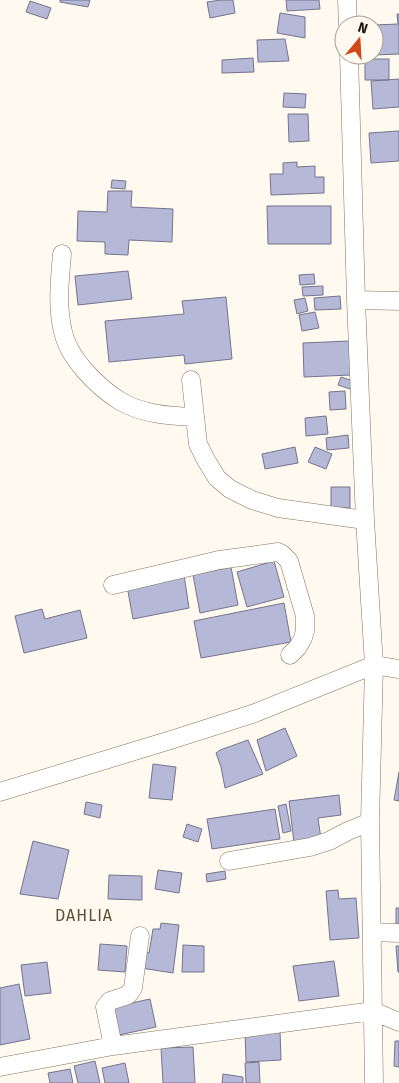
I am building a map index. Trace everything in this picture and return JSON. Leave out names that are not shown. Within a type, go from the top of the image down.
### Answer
[{"type":"street","points":[[347,0],[348,15]]},
{"type":"street","points":[[349,65],[365,520],[374,666],[370,822],[374,1083]]},
{"type":"street","points":[[62,254],[59,300],[61,326],[65,342],[75,359],[97,384],[120,401],[142,410],[167,416],[194,417]]},
{"type":"street","points":[[356,300],[399,301]]},
{"type":"street","points":[[191,380],[198,444],[218,478],[230,489],[252,500],[278,508],[365,520]]},
{"type":"street","points":[[113,585],[219,560],[278,552],[289,561],[305,616],[303,638],[290,655]]},
{"type":"street","points":[[0,792],[246,716],[374,666],[399,669]]},
{"type":"street","points":[[230,861],[310,847],[329,841],[370,822]]},
{"type":"street","points":[[372,932],[399,933]]},
{"type":"street","points":[[113,1046],[105,1007],[110,1001],[128,996],[133,988],[140,936]]},
{"type":"street","points":[[0,1067],[113,1046],[374,1011],[399,1022]]},
{"type":"building","points":[[60,0],[90,0],[88,7],[60,2]]},
{"type":"building","points":[[233,0],[235,13],[210,18],[207,2]]},
{"type":"building","points":[[286,0],[319,0],[320,9],[287,11]]},
{"type":"building","points":[[30,1],[51,8],[47,19],[26,12]]},
{"type":"building","points":[[280,13],[305,17],[305,38],[277,33]]},
{"type":"building","points":[[397,14],[399,14],[399,54],[384,55],[384,25],[398,24]]},
{"type":"building","points":[[285,39],[289,61],[258,62],[257,40]]},
{"type":"building","points":[[253,58],[254,72],[222,73],[222,60]]},
{"type":"building","points":[[384,59],[389,59],[389,80],[365,80],[365,65],[384,65]]},
{"type":"building","points":[[399,79],[399,107],[373,109],[371,81]]},
{"type":"building","points":[[284,93],[306,94],[305,108],[283,107]]},
{"type":"building","points":[[288,114],[308,114],[309,141],[289,142]]},
{"type":"building","points":[[399,131],[399,161],[371,163],[369,133]]},
{"type":"building","points":[[297,162],[297,167],[315,166],[315,177],[324,177],[324,193],[271,195],[270,174],[283,174],[283,163]]},
{"type":"building","points":[[112,180],[126,181],[125,189],[111,188]]},
{"type":"building","points":[[108,191],[132,191],[131,207],[173,209],[172,242],[129,240],[128,255],[105,254],[105,242],[77,241],[78,211],[107,212]]},
{"type":"building","points":[[267,206],[331,206],[331,244],[268,244]]},
{"type":"building","points":[[128,271],[132,299],[78,305],[75,276]]},
{"type":"building","points":[[314,274],[315,284],[300,285],[299,275]]},
{"type":"building","points":[[323,286],[323,295],[303,296],[302,287]]},
{"type":"building","points":[[340,296],[341,309],[315,310],[314,298]]},
{"type":"building","points":[[226,297],[232,359],[185,364],[184,355],[109,362],[105,321],[184,314],[182,301]]},
{"type":"building","points":[[305,298],[308,311],[297,314],[294,300]]},
{"type":"building","points":[[315,312],[319,328],[302,331],[299,315]]},
{"type":"building","points":[[349,341],[351,375],[304,377],[303,343]]},
{"type":"building","points":[[341,377],[353,381],[350,389],[338,385]]},
{"type":"building","points":[[345,391],[346,409],[330,410],[329,392]]},
{"type":"building","points":[[326,416],[328,434],[306,436],[305,418]]},
{"type":"building","points":[[348,435],[349,448],[327,450],[326,438]]},
{"type":"building","points":[[295,447],[298,463],[265,469],[262,454]]},
{"type":"building","points":[[315,447],[332,454],[326,469],[308,462]]},
{"type":"building","points":[[331,487],[350,487],[350,508],[331,507]]},
{"type":"building","points":[[274,561],[284,597],[247,607],[237,572]]},
{"type":"building","points":[[231,567],[238,605],[200,613],[193,575]]},
{"type":"building","points":[[184,575],[189,608],[133,619],[127,586]]},
{"type":"building","points":[[284,603],[291,642],[201,658],[194,621]]},
{"type":"building","points":[[42,609],[45,619],[80,610],[87,638],[24,653],[15,616]]},
{"type":"building","points":[[285,728],[297,756],[266,771],[257,740]]},
{"type":"building","points":[[248,740],[263,774],[225,788],[216,753]]},
{"type":"building","points":[[153,764],[176,767],[172,800],[149,798]]},
{"type":"building","points":[[399,772],[399,801],[394,800]]},
{"type":"building","points":[[339,795],[341,815],[318,818],[321,839],[294,843],[289,801]]},
{"type":"building","points":[[86,802],[102,805],[100,818],[84,814]]},
{"type":"building","points":[[286,804],[291,831],[283,833],[278,806]]},
{"type":"building","points":[[275,809],[280,839],[212,849],[207,819]]},
{"type":"building","points":[[187,824],[202,829],[198,842],[183,837]]},
{"type":"building","points":[[33,841],[69,850],[58,899],[20,894]]},
{"type":"building","points":[[158,870],[182,873],[179,893],[155,889]]},
{"type":"building","points":[[225,871],[226,879],[207,882],[206,874]]},
{"type":"building","points":[[109,875],[142,876],[142,900],[108,899]]},
{"type":"building","points":[[338,890],[339,899],[356,898],[359,938],[330,940],[326,891]]},
{"type":"building","points":[[396,908],[399,908],[399,929],[396,929]]},
{"type":"building","points":[[161,923],[179,925],[173,973],[141,968],[143,952],[149,953],[153,929],[160,929]]},
{"type":"building","points":[[100,944],[127,946],[125,972],[98,970]]},
{"type":"building","points":[[183,945],[204,946],[204,972],[182,972]]},
{"type":"building","points":[[396,946],[399,946],[399,972],[398,972]]},
{"type":"building","points":[[334,961],[339,996],[299,1001],[293,966]]},
{"type":"building","points":[[47,962],[51,993],[25,996],[21,965]]},
{"type":"building","points":[[19,984],[30,1039],[0,1045],[0,988]]},
{"type":"building","points":[[150,999],[156,1027],[119,1035],[113,1007]]},
{"type":"building","points":[[280,1030],[281,1060],[246,1062],[245,1031]]},
{"type":"building","points":[[395,1041],[399,1041],[399,1067],[394,1066]]},
{"type":"building","points":[[193,1047],[195,1083],[163,1083],[161,1048]]},
{"type":"building","points":[[95,1061],[100,1083],[78,1083],[74,1066]]},
{"type":"building","points":[[259,1062],[260,1083],[246,1083],[245,1063]]},
{"type":"building","points":[[125,1063],[129,1083],[105,1083],[102,1068]]},
{"type":"building","points":[[70,1069],[73,1083],[50,1083],[48,1073]]},
{"type":"building","points":[[223,1074],[243,1077],[243,1083],[222,1083]]},
{"type":"district","name":"DAHLIA","points":[[84,915]]}]
